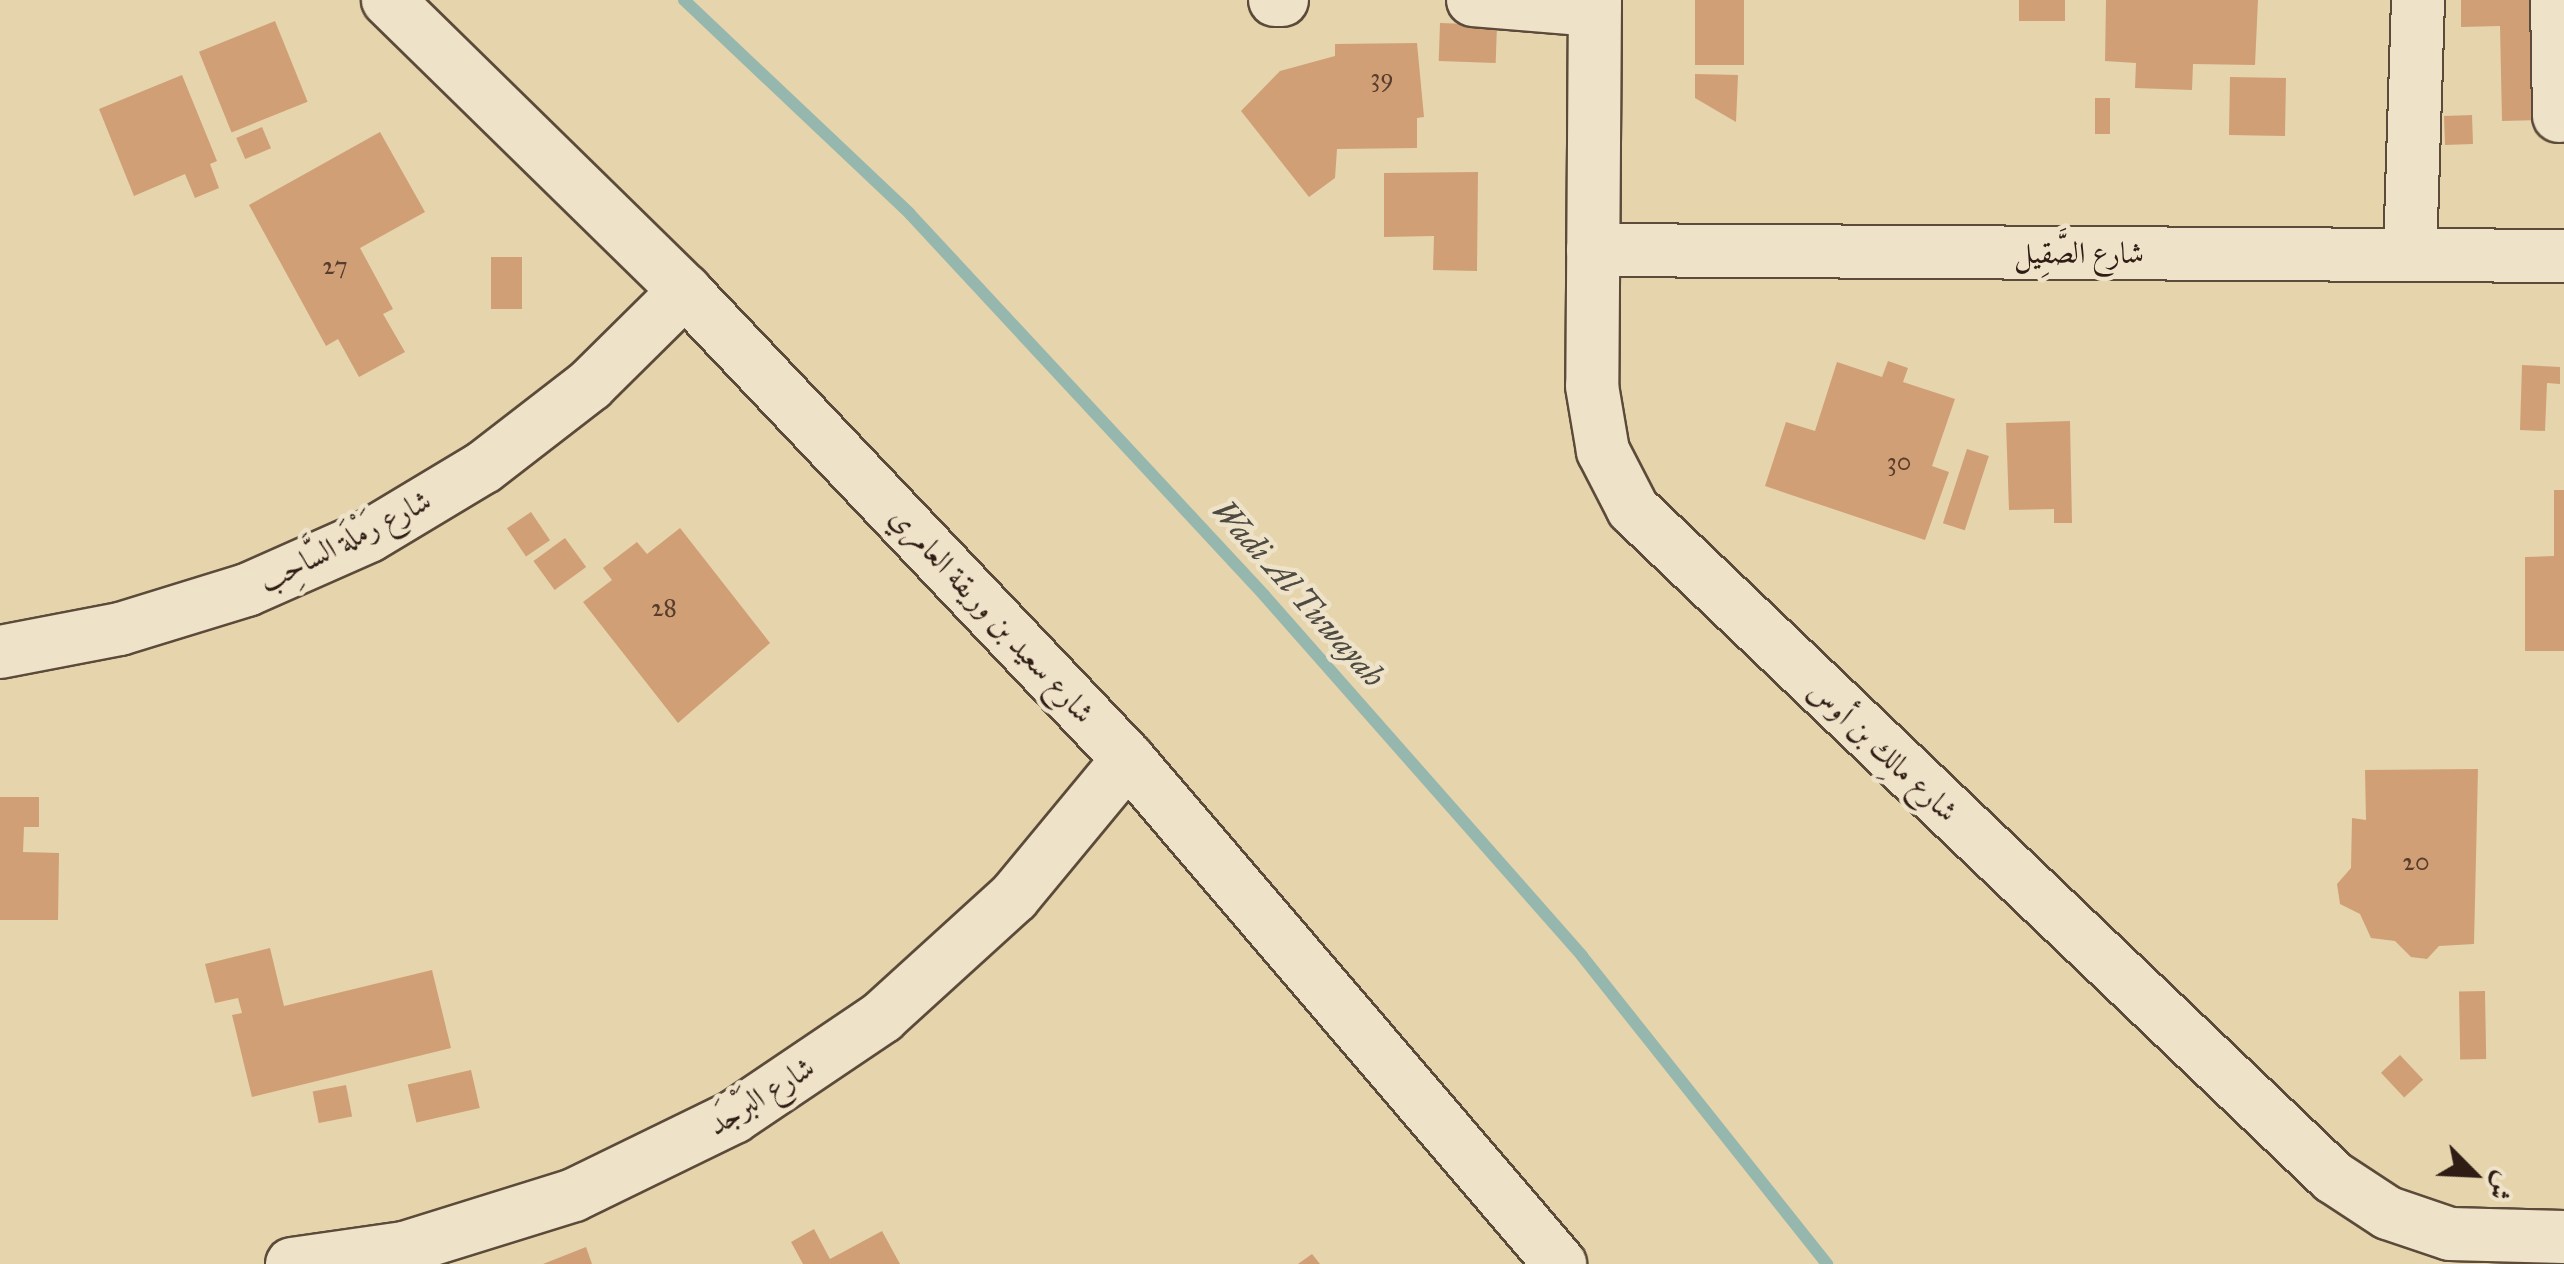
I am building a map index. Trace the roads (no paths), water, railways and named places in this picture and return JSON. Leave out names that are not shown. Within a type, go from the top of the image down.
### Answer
[{"type":"street","name":"شارع سعيد بن وريقة العامري","points":[[388,0],[685,291],[1128,759],[1538,1255]]},
{"type":"street","points":[[1473,0],[1595,5]]},
{"type":"street","points":[[2410,254],[2418,0]]},
{"type":"street","points":[[2557,0],[2559,116]]},
{"type":"street","name":"شارع مالِك بن أوس","points":[[1595,5],[1595,419],[1616,482],[1655,534],[2346,1187],[2388,1213],[2450,1234],[2564,1237]]},
{"type":"street","name":"شارع الصَّقِيل","points":[[1593,250],[2564,256]]},
{"type":"street","name":"شارع رَمْلَة السَّاحِب","points":[[0,652],[120,630],[211,601],[370,536],[499,455],[590,385],[685,291]]},
{"type":"street","name":"شارع البَرْجَد","points":[[292,1264],[406,1256],[592,1186],[734,1117],[866,1028],[1014,897],[1128,759]]},
{"type":"waterway","name":"Wadi Al Tuwayah","points":[[684,0],[910,214],[1264,595],[1582,956],[1827,1264]]}]
